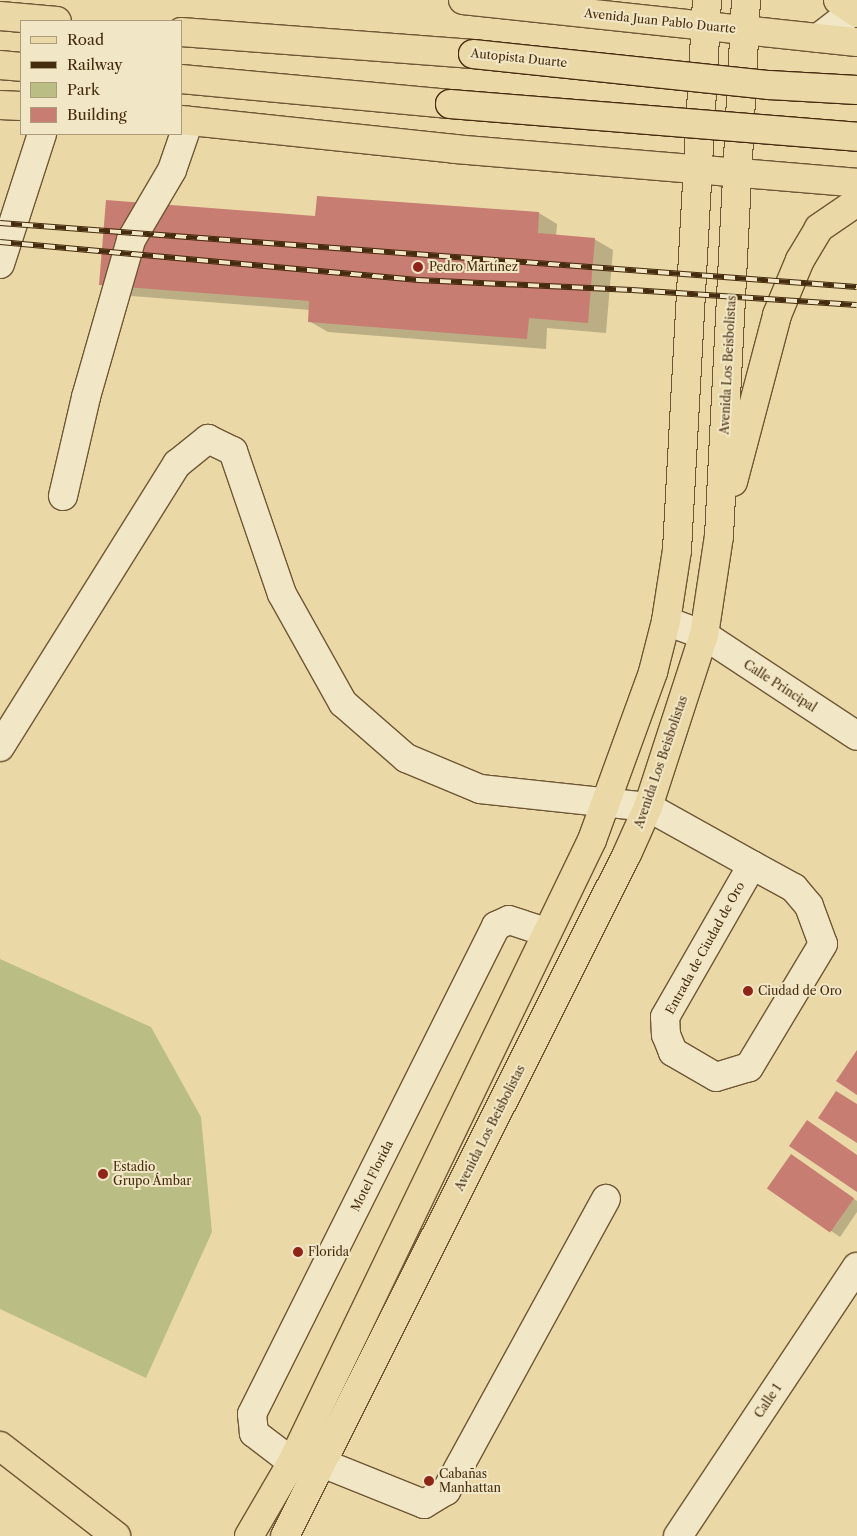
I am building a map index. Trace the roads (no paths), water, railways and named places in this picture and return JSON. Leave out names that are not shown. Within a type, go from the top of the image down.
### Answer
[{"type":"main road","name":"Avenida Juan Pablo Duarte","points":[[463,0],[706,13],[744,30],[857,42]]},
{"type":"main road","name":"Avenida Los Beisbolistas","points":[[285,1536],[628,854],[648,806],[704,635],[719,536],[746,0]]},
{"type":"main road","points":[[249,1536],[292,1462],[592,840],[604,801],[653,672],[666,621],[677,550],[696,169],[706,13]]},
{"type":"main road","points":[[0,16],[46,20]]},
{"type":"main road","name":"Autopista Duarte","points":[[182,32],[473,54],[769,85],[857,90]]},
{"type":"main road","points":[[0,65],[20,67]]},
{"type":"main road","points":[[182,79],[450,104],[857,137]]},
{"type":"main road","points":[[0,105],[20,106]]},
{"type":"main road","points":[[185,120],[643,165],[857,183]]},
{"type":"main road","points":[[719,536],[777,315],[792,278],[819,228],[857,202]]},
{"type":"main road","points":[[0,1446],[116,1536]]},
{"type":"street","points":[[818,38],[851,8]]},
{"type":"street","points":[[0,264],[42,135]]},
{"type":"street","points":[[63,496],[94,370],[131,240],[172,170],[181,135]]},
{"type":"street","points":[[0,747],[177,464],[208,439],[233,451],[282,594],[343,702],[406,758],[480,789],[648,806]]},
{"type":"street","name":"Calle Principal","points":[[666,621],[704,635],[857,736]]},
{"type":"street","name":"Entrada de Ciudad de Oro","points":[[648,806],[752,864],[794,888],[809,906],[824,944],[749,1067],[716,1077],[673,1052],[666,1035],[665,1017],[752,864]]},
{"type":"street","name":"Motel Florida","points":[[292,1462],[254,1433],[252,1414],[496,926],[510,920],[546,932]]},
{"type":"street","points":[[322,1463],[424,1504],[446,1491],[606,1199]]},
{"type":"street","name":"Calle 1","points":[[678,1536],[857,1267]]},
{"type":"railway","points":[[0,223],[857,287]]},
{"type":"railway","points":[[0,242],[418,280],[632,290],[857,305]]},
{"type":"place","name":"Pedro Martínez","points":[[418,267]]},
{"type":"place","name":"Ciudad de Oro","points":[[748,991]]},
{"type":"place","name":"Estadio Grupo Ámbar","points":[[103,1174]]},
{"type":"place","name":"Florida","points":[[298,1252]]},
{"type":"place","name":"Cabañas Manhattan","points":[[429,1481]]}]
